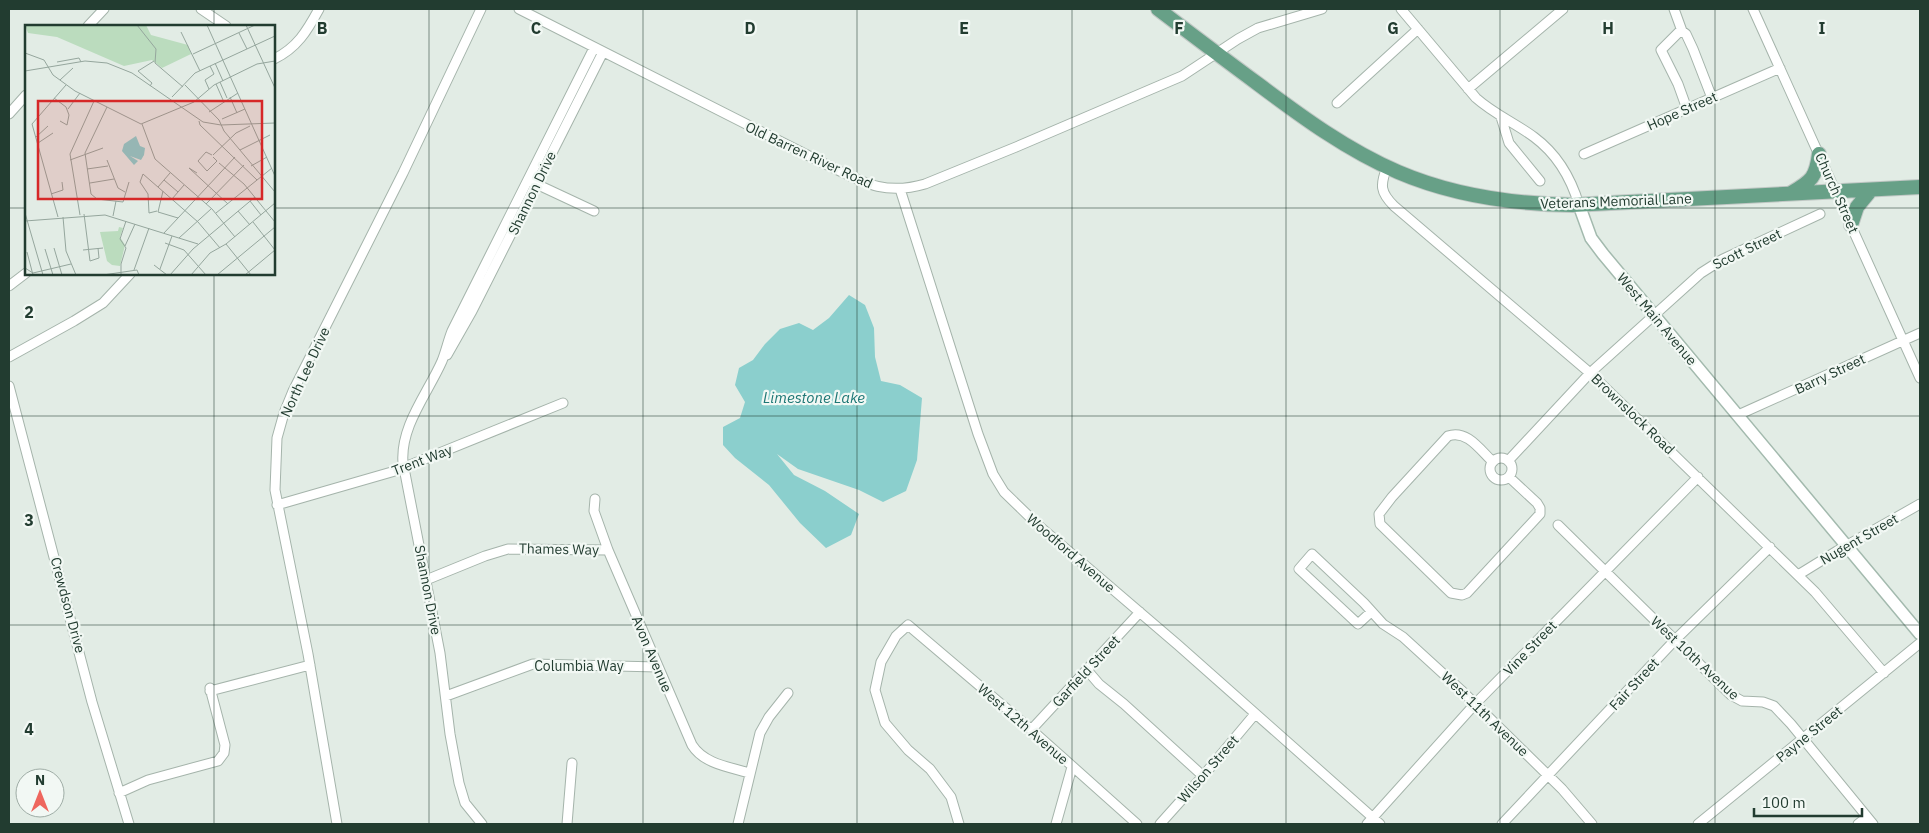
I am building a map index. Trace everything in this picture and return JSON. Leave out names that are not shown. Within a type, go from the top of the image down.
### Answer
[{"type":"main road","name":"Veterans Memorial Lane","points":[[1158,9],[1330,136],[1387,167],[1436,186],[1474,196],[1533,204],[1579,205],[1920,187]]},
{"type":"main road","points":[[1790,194],[1807,184],[1814,177],[1819,154]]},
{"type":"main road","points":[[1852,225],[1856,207],[1872,190]]},
{"type":"street","points":[[89,25],[104,9]]},
{"type":"street","points":[[201,9],[225,25]]},
{"type":"street","points":[[275,58],[294,47],[319,9]]},
{"type":"street","name":"North Lee Drive","points":[[337,824],[310,665],[277,505],[276,450],[280,425],[288,402],[404,172],[481,9]]},
{"type":"street","name":"Old Barren River Road","points":[[519,9],[852,177],[875,187],[900,189],[935,180],[1053,132],[1182,76],[1258,28],[1322,9]]},
{"type":"street","name":"West Main Avenue","points":[[1401,9],[1482,103],[1534,137],[1554,155],[1567,175],[1593,240],[1654,316],[1920,634]]},
{"type":"street","points":[[1674,9],[1712,98]]},
{"type":"street","name":"Church Street","points":[[1753,9],[1920,378]]},
{"type":"street","points":[[1468,89],[1560,10]]},
{"type":"street","points":[[1336,103],[1418,29]]},
{"type":"street","points":[[1682,31],[1680,30],[1661,50],[1687,109]]},
{"type":"street","name":"Shannon Drive","points":[[482,824],[468,808],[461,794],[426,580],[402,453],[406,434],[443,359],[452,331],[594,48]]},
{"type":"street","name":"Shannon Drive","points":[[443,359],[457,340],[491,275],[603,52]]},
{"type":"street","name":"Hope Street","points":[[1584,154],[1780,68]]},
{"type":"street","points":[[9,114],[25,96]]},
{"type":"street","points":[[560,114],[569,118]]},
{"type":"street","points":[[1501,117],[1509,143],[1540,181]]},
{"type":"street","name":"Brownslock Road","points":[[1387,167],[1382,190],[1394,206],[1590,373],[1821,598],[1884,673]]},
{"type":"street","points":[[527,179],[594,211]]},
{"type":"street","name":"Woodford Avenue","points":[[900,189],[975,424],[998,483],[1011,500],[1255,714],[1370,821],[1380,824]]},
{"type":"street","name":"Scott Street","points":[[1508,461],[1590,373],[1688,285],[1716,263],[1820,214]]},
{"type":"street","points":[[482,270],[491,275]]},
{"type":"street","points":[[9,286],[25,275]]},
{"type":"street","points":[[9,357],[103,303],[129,275]]},
{"type":"street","name":"Barry Street","points":[[1738,415],[1920,333]]},
{"type":"street","name":"Crewdson Drive","points":[[9,386],[92,702],[129,824]]},
{"type":"street","name":"Trent Way","points":[[277,505],[404,468],[564,403]]},
{"type":"street","points":[[1492,462],[1467,438],[1457,434],[1448,436],[1378,514],[1380,524],[1452,593],[1462,595],[1467,593],[1540,514],[1541,511],[1537,503],[1509,477]]},
{"type":"street","points":[[1499,458],[1508,461],[1512,469],[1509,477],[1500,480],[1494,478],[1490,472],[1492,462],[1499,458]]},
{"type":"street","name":"Vine Street","points":[[1370,821],[1475,704],[1698,477]]},
{"type":"street","name":"Avon Avenue","points":[[595,499],[594,510],[608,550],[692,746],[697,753],[712,762],[750,773]]},
{"type":"street","name":"Nugent Street","points":[[1798,575],[1920,504]]},
{"type":"street","name":"West 10th Avenue","points":[[1558,525],[1731,695],[1742,701],[1763,702],[1774,706],[1870,821]]},
{"type":"street","name":"Fair Street","points":[[1502,824],[1675,640],[1770,547]]},
{"type":"street","name":"Thames Way","points":[[426,580],[485,556],[508,549],[608,550]]},
{"type":"street","name":"West 11th Avenue","points":[[1371,612],[1358,624],[1299,569],[1312,554],[1364,603],[1383,624],[1403,637],[1475,704],[1548,776],[1592,824]]},
{"type":"street","name":"Garfield Street","points":[[1031,730],[1140,612]]},
{"type":"street","name":"West 12th Avenue","points":[[959,824],[951,797],[930,769],[908,750],[884,723],[875,690],[880,662],[896,636],[908,625],[1137,824]]},
{"type":"street","name":"Payne Street","points":[[1698,824],[1920,643]]},
{"type":"street","name":"Columbia Way","points":[[446,696],[533,664],[658,667]]},
{"type":"street","points":[[119,793],[148,780],[218,761],[224,752],[225,745],[210,689],[310,665]]},
{"type":"street","points":[[1087,670],[1099,684],[1124,704],[1203,776]]},
{"type":"street","points":[[738,824],[764,724],[788,693]]},
{"type":"street","name":"Wilson Street","points":[[1160,824],[1255,714]]},
{"type":"street","points":[[567,824],[572,763]]},
{"type":"street","points":[[1056,824],[1072,767]]},
{"type":"street","points":[[1858,824],[1870,821]]},
{"type":"water","name":"Limestone Lake","points":[[849,295],[865,305],[874,328],[875,357],[881,381],[900,385],[922,398],[917,460],[906,491],[883,502],[859,490],[798,469],[777,454],[794,475],[825,491],[859,514],[851,535],[826,548],[800,523],[769,485],[735,458],[723,445],[723,427],[740,418],[745,402],[735,385],[739,368],[753,360],[780,329],[799,323],[813,330],[829,318]]}]
